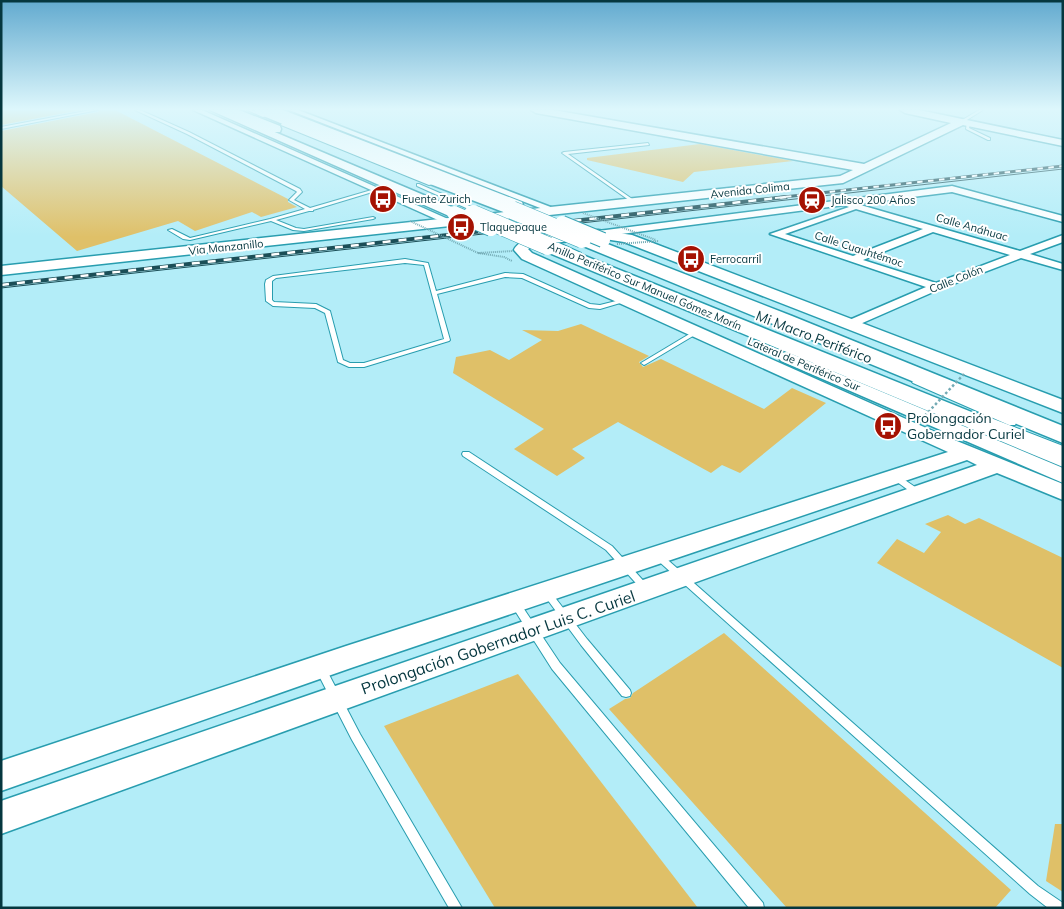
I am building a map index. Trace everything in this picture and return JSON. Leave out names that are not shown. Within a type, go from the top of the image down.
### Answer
[{"type":"highway","name":"Anillo Periférico Sur Manuel Gómez Morín","points":[[330,152],[477,214],[550,248],[924,400],[1063,459]]},
{"type":"highway","name":"Anillo Periférico Sur Manuel Gómez Morín","points":[[364,152],[589,238],[1063,435]]},
{"type":"street","points":[[292,152],[377,190],[453,218]]},
{"type":"street","name":"Lateral de Periférico Sur","points":[[308,152],[453,218],[550,248],[1063,476]]},
{"type":"street","points":[[375,152],[510,209]]},
{"type":"street","points":[[403,152],[556,211]]},
{"type":"street","points":[[776,152],[864,168]]},
{"type":"street","name":"Avenida Colima","points":[[556,211],[843,180],[899,152]]},
{"type":"street","points":[[589,238],[952,189],[1063,219]]},
{"type":"street","name":"Calle Anáhuac","points":[[845,203],[1063,267]]},
{"type":"street","name":"Calle Cuauhtémoc","points":[[858,208],[775,234],[936,287]]},
{"type":"street","name":"Via Manzanillo","points":[[1,271],[453,218],[556,211]]},
{"type":"street","points":[[853,260],[931,229]]},
{"type":"street","points":[[589,238],[1059,416]]},
{"type":"street","points":[[1059,416],[851,324],[627,238],[531,241],[526,243],[522,250],[527,256],[624,301],[995,466],[1063,493]]},
{"type":"street","name":"Calle Colón","points":[[851,324],[936,287],[1063,238]]},
{"type":"street","name":"Prolongación Gobernador Luis C. Curiel","points":[[1,776],[319,667],[967,453]]},
{"type":"street","name":"Prolongación Gobernador Luis C. Curiel","points":[[1,818],[995,466]]},
{"type":"lane","points":[[225,152],[298,190],[300,192],[291,200],[311,210]]},
{"type":"lane","points":[[342,152],[409,180],[477,214]]},
{"type":"lane","points":[[353,152],[416,178],[510,209]]},
{"type":"lane","points":[[569,152],[564,153],[633,202]]},
{"type":"lane","points":[[170,230],[190,239],[311,210],[377,190]]},
{"type":"lane","points":[[271,220],[295,229],[304,230],[373,218]]},
{"type":"lane","name":"Mi Macro Periférico","points":[[589,238],[780,325],[1063,444]]},
{"type":"lane","name":"Mi Macro Periférico","points":[[550,248],[1063,449]]},
{"type":"lane","points":[[405,261],[426,264],[434,293],[447,340],[364,365],[349,365],[340,361],[328,312],[316,306],[273,304],[270,301],[268,284],[269,280],[275,277],[405,261]]},
{"type":"lane","points":[[434,293],[505,275],[523,276],[589,306],[600,307],[624,301]]},
{"type":"lane","points":[[644,363],[696,332]]},
{"type":"lane","points":[[466,454],[609,548],[647,590]]},
{"type":"lane","points":[[896,477],[918,493]]},
{"type":"lane","points":[[658,556],[1034,890],[1059,908]]},
{"type":"lane","points":[[547,592],[626,693]]},
{"type":"lane","points":[[515,603],[556,666],[758,908]]},
{"type":"lane","points":[[319,667],[356,736],[456,908]]},
{"type":"path","points":[[583,213],[659,242]]},
{"type":"path","points":[[410,221],[478,253]]},
{"type":"path","points":[[918,423],[964,374]]},
{"type":"building","points":[[1,152],[197,152],[288,199],[288,202],[297,207],[261,217],[252,212],[195,231],[178,221],[77,251],[1,186]]},
{"type":"building","points":[[632,152],[746,152],[793,161],[694,172],[683,182],[587,160],[587,158]]},
{"type":"building","points":[[581,324],[649,356],[639,362],[643,367],[661,359],[764,409],[792,388],[826,403],[740,473],[722,465],[711,473],[618,422],[572,449],[585,458],[557,476],[514,449],[544,429],[453,373],[456,357],[490,350],[509,360],[542,340],[522,330],[558,331]]},
{"type":"building","points":[[948,515],[965,524],[979,518],[1063,558],[1063,668],[877,563],[897,539],[924,553],[941,532],[925,524]]},
{"type":"building","points":[[724,633],[1011,890],[995,908],[787,908],[609,709],[630,698],[633,693]]},
{"type":"building","points":[[518,674],[698,908],[495,908],[384,726]]},
{"type":"building","points":[[1055,824],[1063,824],[1063,892],[1046,881]]},
{"type":"tram line","points":[[1,288],[1063,169]]},
{"type":"railway","points":[[775,198],[1063,166]]},
{"type":"railway","points":[[1,285],[786,197]]},
{"type":"place","name":"Fuente Zurich","points":[[383,199]]},
{"type":"place","name":"Jalisco 200 Años","points":[[812,200]]},
{"type":"place","name":"Tlaquepaque","points":[[461,227]]},
{"type":"place","name":"Ferrocarril","points":[[691,259]]},
{"type":"place","name":"Prolongación Gobernador Curiel","points":[[888,426]]}]
